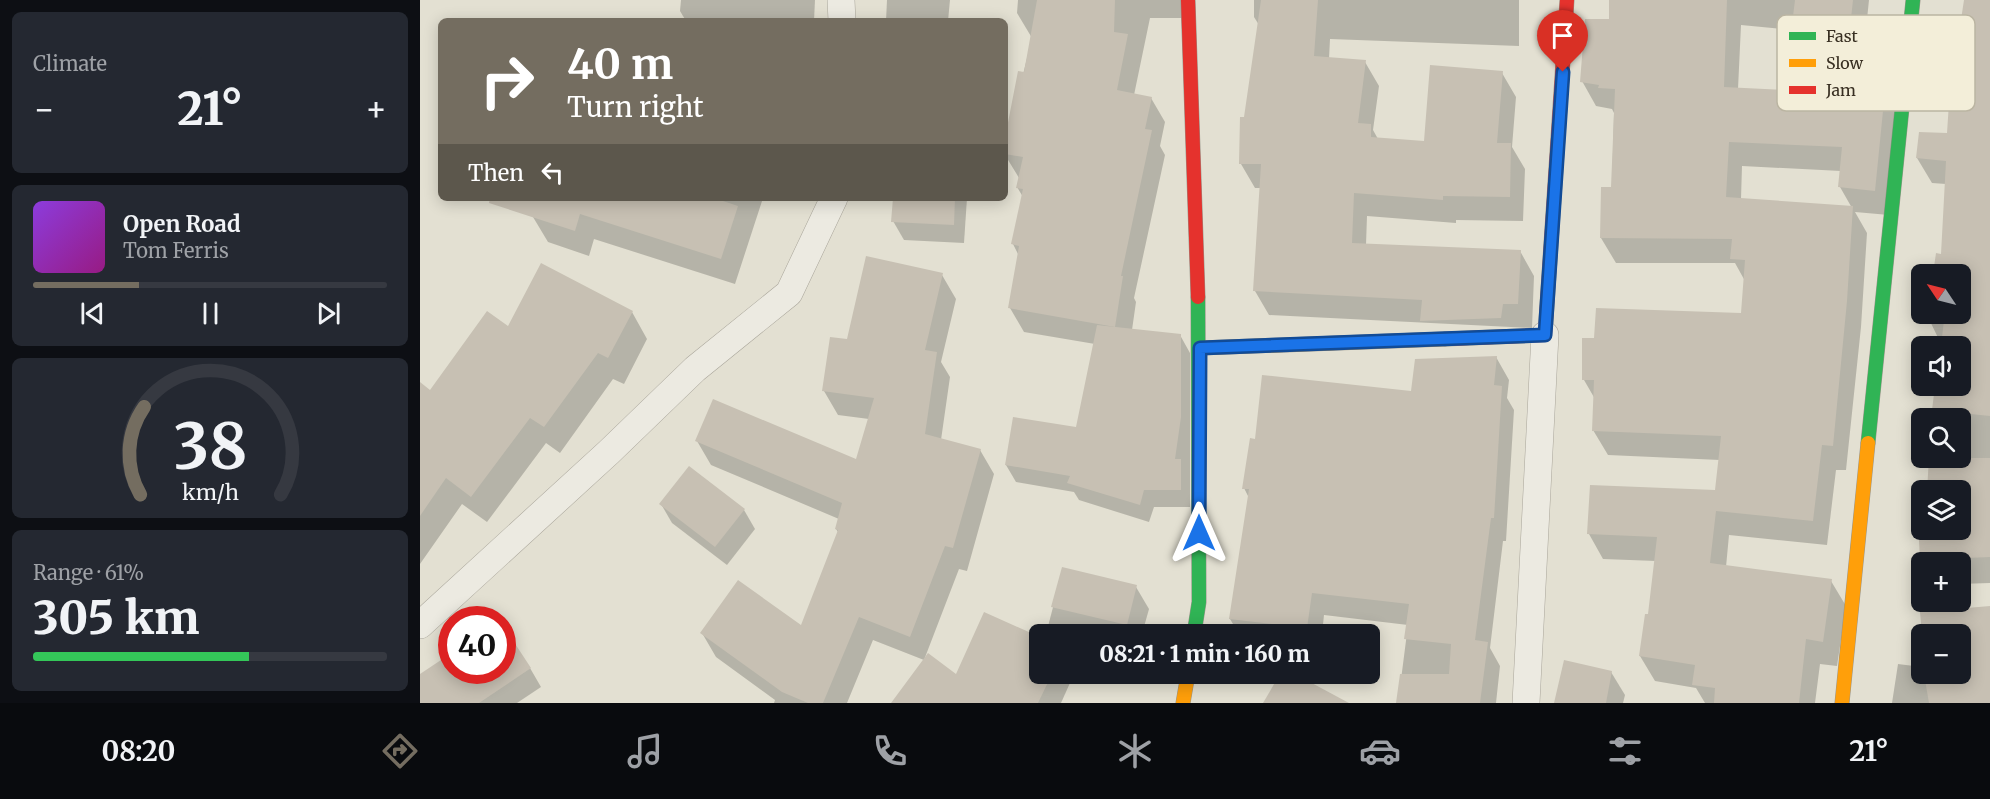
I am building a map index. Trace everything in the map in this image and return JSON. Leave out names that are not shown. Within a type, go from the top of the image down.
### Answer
[{"type":"street","points":[[841,0],[842,18]]},
{"type":"street","points":[[1188,0],[1200,348],[1199,602],[1196,624]]},
{"type":"street","points":[[1526,703],[1545,335],[1567,0]]},
{"type":"street","points":[[1911,15],[1913,0]]},
{"type":"street","points":[[1842,703],[1902,111]]},
{"type":"street","points":[[420,625],[454,596],[695,369],[789,293],[833,201]]},
{"type":"street","points":[[1200,348],[1545,335]]},
{"type":"street","points":[[1183,703],[1186,684]]},
{"type":"building","points":[[1037,0],[1115,0],[1114,32],[1128,34],[1117,90],[1152,97],[1145,129],[1152,130],[1121,276],[1123,276],[1115,327],[1008,308],[1019,246],[1011,244],[1023,189],[1016,188],[1023,157],[1008,154],[1008,123],[1018,71],[1024,72]]},
{"type":"building","points":[[1261,0],[1318,0],[1314,56],[1366,60],[1358,123],[1371,124],[1371,137],[1424,141],[1430,65],[1503,71],[1497,143],[1511,143],[1510,197],[1443,196],[1443,200],[1354,193],[1352,243],[1521,250],[1518,304],[1503,304],[1501,318],[1420,321],[1422,300],[1253,291],[1261,164],[1239,164],[1240,117],[1244,117]]},
{"type":"building","points":[[1609,0],[1727,0],[1724,87],[1777,90],[1777,111],[1883,111],[1875,191],[1838,187],[1842,147],[1729,142],[1726,197],[1853,206],[1847,301],[1833,446],[1822,445],[1813,521],[1716,511],[1710,563],[1832,579],[1823,642],[1806,639],[1799,703],[1714,703],[1715,688],[1692,685],[1695,665],[1639,656],[1645,614],[1648,614],[1657,537],[1587,534],[1590,485],[1715,490],[1721,436],[1592,431],[1594,380],[1582,380],[1582,338],[1594,338],[1596,308],[1741,313],[1745,260],[1730,259],[1732,239],[1600,238],[1601,187],[1611,187],[1615,89],[1598,88],[1599,85],[1580,82],[1585,19],[1609,19]]},
{"type":"building","points":[[1795,0],[1853,0],[1851,15],[1793,15]]},
{"type":"building","points":[[1964,0],[1990,0],[1990,416],[1971,414],[1971,408],[1932,408],[1934,396],[1971,396],[1971,336],[1942,336],[1944,324],[1971,324],[1971,264],[1934,264],[1936,253],[1941,254],[1946,161],[1916,158],[1919,132],[1947,133],[1948,111],[1975,111],[1975,15],[1962,15]]},
{"type":"building","points":[[489,201],[723,201],[738,206],[721,259],[580,214],[575,231],[489,203]]},
{"type":"building","points":[[893,201],[955,201],[954,225],[891,222]]},
{"type":"building","points":[[866,256],[943,273],[925,350],[937,352],[925,434],[981,449],[953,548],[945,546],[910,637],[859,617],[823,703],[808,703],[782,692],[700,633],[738,580],[801,625],[838,530],[835,529],[842,503],[695,441],[713,399],[856,459],[874,398],[822,391],[830,337],[847,339]]},
{"type":"building","points":[[541,263],[633,311],[608,358],[598,353],[544,427],[530,418],[471,497],[446,478],[420,516],[420,382],[430,390],[487,311],[508,326]]},
{"type":"building","points":[[1097,325],[1181,334],[1181,417],[1175,459],[1181,459],[1181,490],[1144,490],[1140,505],[1067,483],[1070,476],[1005,465],[1013,417],[1076,427]]},
{"type":"building","points":[[1497,356],[1494,385],[1502,386],[1494,518],[1491,518],[1475,640],[1488,642],[1480,703],[1396,703],[1400,674],[1449,674],[1451,644],[1404,639],[1409,604],[1312,593],[1308,624],[1272,624],[1229,619],[1249,489],[1242,489],[1250,438],[1255,439],[1262,375],[1411,391],[1415,359]]},
{"type":"building","points":[[1971,458],[1990,458],[1990,557],[1971,558],[1971,552],[1920,552],[1919,540],[1971,540],[1971,480],[1928,480],[1928,468],[1971,468]]},
{"type":"building","points":[[689,466],[745,509],[715,547],[659,504]]},
{"type":"building","points":[[1062,567],[1137,585],[1127,624],[1051,607]]},
{"type":"building","points":[[1990,606],[1990,703],[1929,703],[1926,684],[1971,684],[1971,624],[1921,624],[1920,612],[1971,612],[1971,608]]},
{"type":"building","points":[[984,612],[1029,632],[1029,684],[1047,684],[1038,703],[891,703],[928,653],[956,674]]},
{"type":"building","points":[[516,645],[531,668],[516,678]]},
{"type":"building","points":[[1564,660],[1612,671],[1606,703],[1554,703]]},
{"type":"building","points":[[438,662],[438,684],[507,684],[479,703],[420,703],[420,674]]},
{"type":"building","points":[[1274,684],[1314,684],[1349,703],[1263,703]]},
{"type":"traffic: fast","points":[[1911,15],[1913,0]]},
{"type":"traffic: fast","points":[[1868,443],[1902,111]]},
{"type":"traffic: fast","points":[[1196,624],[1199,602],[1198,297]]},
{"type":"traffic: slow","points":[[1200,348],[1445,339]]},
{"type":"traffic: slow","points":[[1842,703],[1868,443]]},
{"type":"traffic: slow","points":[[1183,703],[1186,684]]},
{"type":"traffic: jam","points":[[1188,0],[1198,297]]},
{"type":"traffic: jam","points":[[1445,339],[1545,335],[1567,0]]},
{"type":"route","points":[[1199,533],[1200,348],[1545,335],[1563,72]]}]
